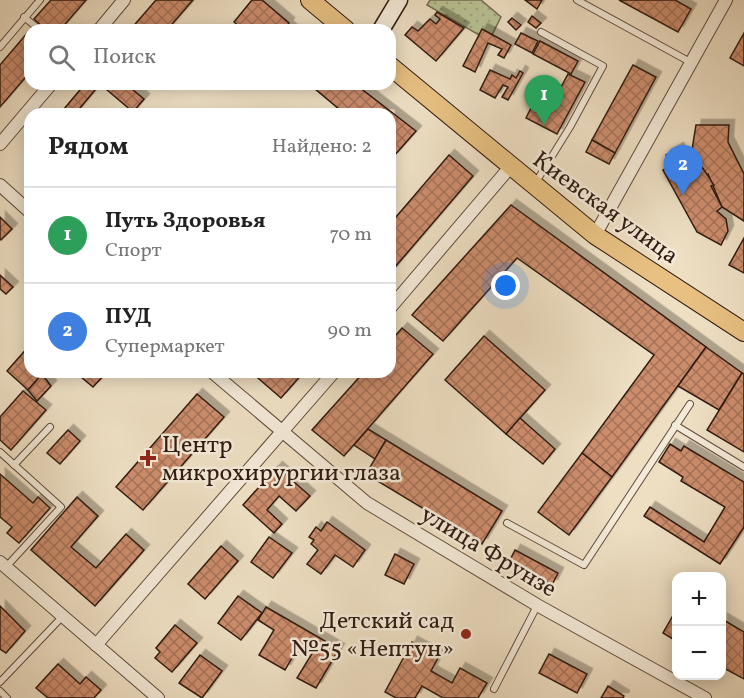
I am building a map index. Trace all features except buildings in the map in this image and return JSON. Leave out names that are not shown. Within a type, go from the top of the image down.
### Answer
[{"type":"main road","points":[[310,0],[339,24]]},
{"type":"main road","name":"Киевская улица","points":[[396,71],[596,235],[744,332]]},
{"type":"street","points":[[104,24],[124,0]]},
{"type":"street","points":[[385,24],[399,0]]},
{"type":"street","points":[[596,235],[726,0]]},
{"type":"street","points":[[31,108],[46,90]]},
{"type":"street","points":[[0,144],[24,116]]},
{"type":"street","points":[[396,301],[511,166]]},
{"type":"street","points":[[0,186],[24,207]]},
{"type":"street","name":"улица Фрунзе","points":[[219,378],[367,503],[537,605],[705,698]]},
{"type":"street","points":[[96,645],[329,378]]},
{"type":"street","points":[[3,564],[158,698]]},
{"type":"lane","points":[[0,47],[40,0]]},
{"type":"lane","points":[[577,0],[692,63]]},
{"type":"lane","points":[[24,17],[33,24]]},
{"type":"lane","points":[[534,185],[570,127],[603,66],[541,32]]},
{"type":"lane","points":[[507,523],[584,565],[690,404]]},
{"type":"lane","points":[[675,425],[744,466]]},
{"type":"lane","points":[[14,465],[51,427]]},
{"type":"lane","points":[[0,452],[61,507],[3,564]]},
{"type":"lane","points":[[494,689],[537,605]]},
{"type":"lane","points":[[0,682],[63,616]]},
{"type":"lane","points":[[0,691],[7,698]]},
{"type":"green space","points":[[430,0],[481,0],[501,17],[492,35],[482,30],[479,35],[427,5]]},
{"type":"place","name":"Путь Здоровья","points":[[544,125]]},
{"type":"place","name":"ПУД","points":[[683,195]]},
{"type":"place","name":"Центр микрохирургии глаза","points":[[148,458]]},
{"type":"place","name":"Детский сад №55 «Нептун»","points":[[466,634]]}]
